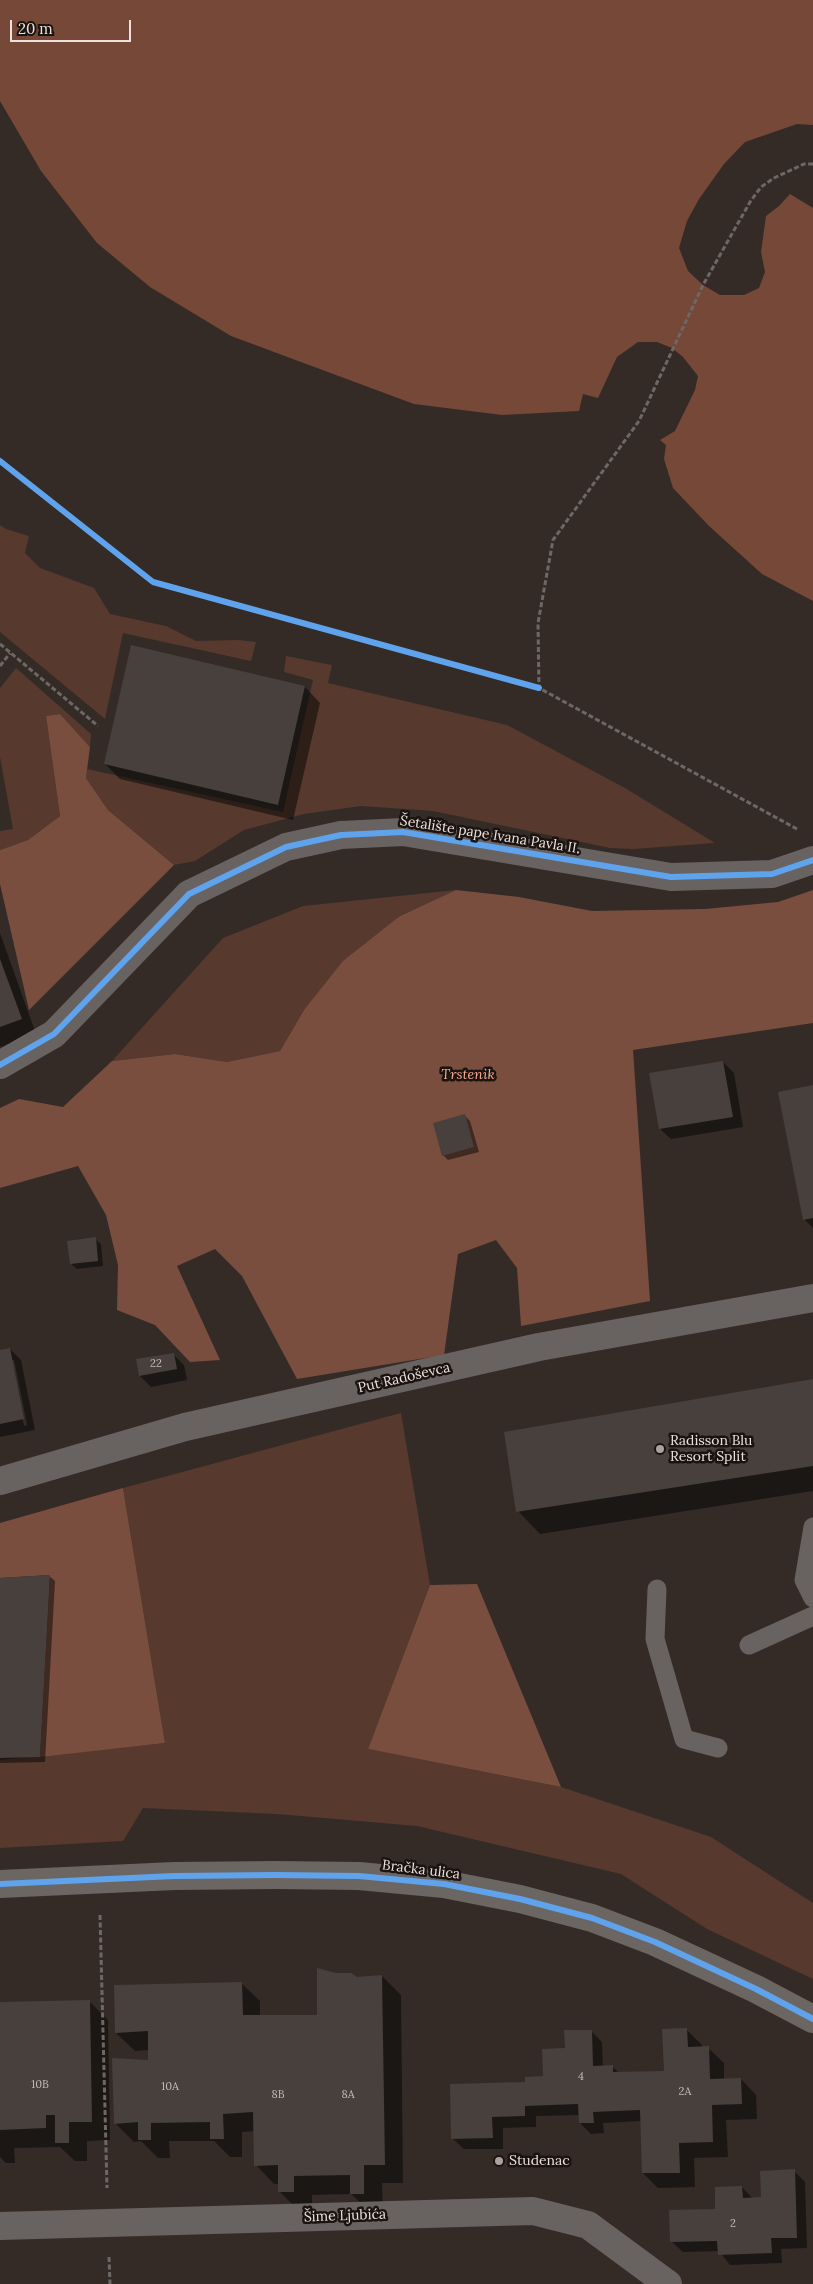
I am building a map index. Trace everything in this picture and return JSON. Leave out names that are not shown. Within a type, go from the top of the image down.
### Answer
[{"type":"street","name":"Šetalište pape Ivana Pavla II.","points":[[0,1065],[54,1034],[189,894],[286,847],[341,835],[402,832],[671,877],[772,874],[813,860]]},
{"type":"street","name":"Put Radoševca","points":[[0,1481],[185,1427],[529,1349],[813,1298]]},
{"type":"street","name":"Bračka ulica","points":[[0,1884],[99,1879],[276,1875],[359,1876],[444,1884],[510,1897],[592,1918],[655,1942],[756,1989],[813,2019]]},
{"type":"street","name":"Šime Ljubića","points":[[0,2226],[533,2211],[588,2225],[668,2284]]},
{"type":"lane","points":[[813,1527],[804,1580],[813,1598]]},
{"type":"lane","points":[[657,1589],[655,1639],[684,1739],[718,1748]]},
{"type":"lane","points":[[749,1646],[813,1616]]},
{"type":"path","points":[[804,832],[539,688],[538,624],[553,540],[638,421],[703,286],[750,202],[761,188],[789,170],[804,164],[813,164]]},
{"type":"path","points":[[0,644],[98,726]]},
{"type":"path","points":[[0,666],[10,653]]},
{"type":"path","points":[[99,1879],[110,2284]]},
{"type":"shaded area","points":[[0,0],[813,0],[813,125],[797,124],[745,142],[724,164],[699,199],[687,221],[679,248],[688,271],[703,285],[720,295],[744,295],[759,288],[765,272],[761,252],[766,216],[790,194],[813,208],[813,601],[762,574],[709,526],[673,488],[664,459],[666,445],[660,440],[675,431],[695,390],[698,376],[683,357],[672,348],[657,342],[638,342],[617,357],[598,398],[583,394],[579,411],[502,415],[414,404],[231,336],[150,287],[97,243],[41,171],[0,101]]},
{"type":"shaded area","points":[[0,525],[6,529],[29,536],[25,553],[40,568],[94,588],[110,614],[166,626],[196,641],[239,640],[256,642],[251,661],[123,633],[105,719],[0,632]]},
{"type":"shaded area","points":[[286,656],[332,665],[328,683],[507,725],[625,788],[715,843],[633,849],[610,848],[433,811],[361,806],[304,814],[244,830],[195,861],[174,865],[108,810],[86,778],[87,769],[283,812],[313,680],[284,672]]},
{"type":"shaded area","points":[[16,668],[91,734],[90,747],[60,714],[46,716],[60,816],[28,840],[0,850],[0,831],[13,829],[0,757],[0,688]]},
{"type":"shaded area","points":[[456,890],[400,916],[304,1010],[280,1051],[227,1062],[175,1054],[112,1061],[223,938],[303,906]]},
{"type":"shaded area","points":[[401,1413],[430,1585],[368,1749],[561,1787],[711,1837],[813,1903],[813,1979],[707,1929],[621,1874],[417,1826],[277,1814],[143,1808],[123,1841],[0,1848],[0,1760],[165,1743],[123,1488]]},
{"type":"green space","points":[[60,714],[90,747],[86,778],[108,810],[174,865],[29,1010],[0,884],[0,850],[28,840],[60,816],[46,716]]},
{"type":"green space","name":"Trstenik","points":[[456,890],[519,897],[592,911],[705,909],[778,902],[813,890],[813,1023],[633,1050],[650,1301],[521,1326],[517,1268],[496,1240],[458,1254],[444,1355],[297,1379],[242,1276],[215,1249],[177,1266],[220,1360],[190,1362],[155,1325],[117,1310],[118,1265],[106,1215],[78,1166],[0,1188],[0,1108],[19,1099],[63,1107],[112,1061],[175,1054],[227,1062],[280,1051],[304,1010],[343,961],[400,916]]},
{"type":"green space","points":[[123,1488],[165,1743],[40,1757],[50,1575],[0,1578],[0,1523]]},
{"type":"green space","points":[[477,1584],[561,1787],[368,1749],[430,1585]]},
{"type":"building","points":[[131,645],[305,686],[278,805],[104,764]]},
{"type":"building","points":[[0,959],[22,1019],[0,1027]]},
{"type":"building","points":[[723,1061],[733,1117],[659,1129],[649,1073]]},
{"type":"building","points":[[813,1085],[813,1218],[803,1220],[778,1092]]},
{"type":"building","points":[[465,1114],[474,1147],[442,1156],[433,1123]]},
{"type":"building","points":[[96,1237],[98,1261],[70,1264],[67,1241]]},
{"type":"building","points":[[10,1348],[24,1419],[0,1424],[0,1350]]},
{"type":"building","points":[[174,1353],[177,1369],[139,1376],[136,1359]]},
{"type":"building","name":"Radisson Blu Resort Split","points":[[813,1379],[813,1466],[516,1512],[504,1432]]},
{"type":"building","points":[[50,1575],[40,1757],[0,1758],[0,1578]]},
{"type":"building","points":[[317,1968],[336,1973],[351,1973],[357,1977],[382,1975],[385,2165],[364,2165],[364,2194],[350,2194],[350,2175],[294,2176],[294,2192],[278,2192],[278,2165],[254,2166],[253,2112],[223,2114],[224,2139],[210,2139],[210,2122],[151,2123],[151,2140],[138,2140],[138,2122],[114,2124],[112,2058],[148,2060],[148,2031],[115,2033],[114,1985],[242,1982],[243,2015],[317,2015]]},
{"type":"building","points":[[90,2000],[92,2122],[69,2122],[69,2143],[55,2143],[55,2115],[46,2115],[46,2128],[0,2130],[0,2002]]},
{"type":"building","points":[[687,2028],[688,2047],[709,2046],[710,2079],[741,2078],[742,2104],[712,2105],[713,2142],[679,2143],[680,2173],[642,2173],[640,2110],[593,2112],[594,2123],[579,2123],[578,2104],[525,2106],[525,2116],[492,2117],[493,2138],[451,2139],[450,2084],[525,2082],[525,2077],[543,2076],[542,2049],[565,2048],[564,2030],[592,2030],[593,2066],[613,2065],[613,2072],[664,2071],[662,2029]]},
{"type":"building","points":[[795,2169],[797,2238],[771,2238],[772,2253],[718,2255],[717,2241],[670,2242],[669,2210],[715,2209],[715,2187],[742,2186],[743,2198],[761,2197],[760,2171]]},
{"type":"cycle path","points":[[0,461],[153,582],[539,688]]},
{"type":"cycle path","points":[[0,1065],[54,1034],[189,894],[286,847],[341,835],[403,832],[671,877],[772,874],[813,860]]},
{"type":"cycle path","points":[[0,1884],[174,1876],[276,1875],[359,1876],[444,1884],[520,1899],[592,1918],[655,1942],[756,1989],[813,2019]]},
{"type":"place","name":"Radisson Blu Resort Split","points":[[660,1449]]},
{"type":"place","name":"Studenac","points":[[499,2161]]}]
